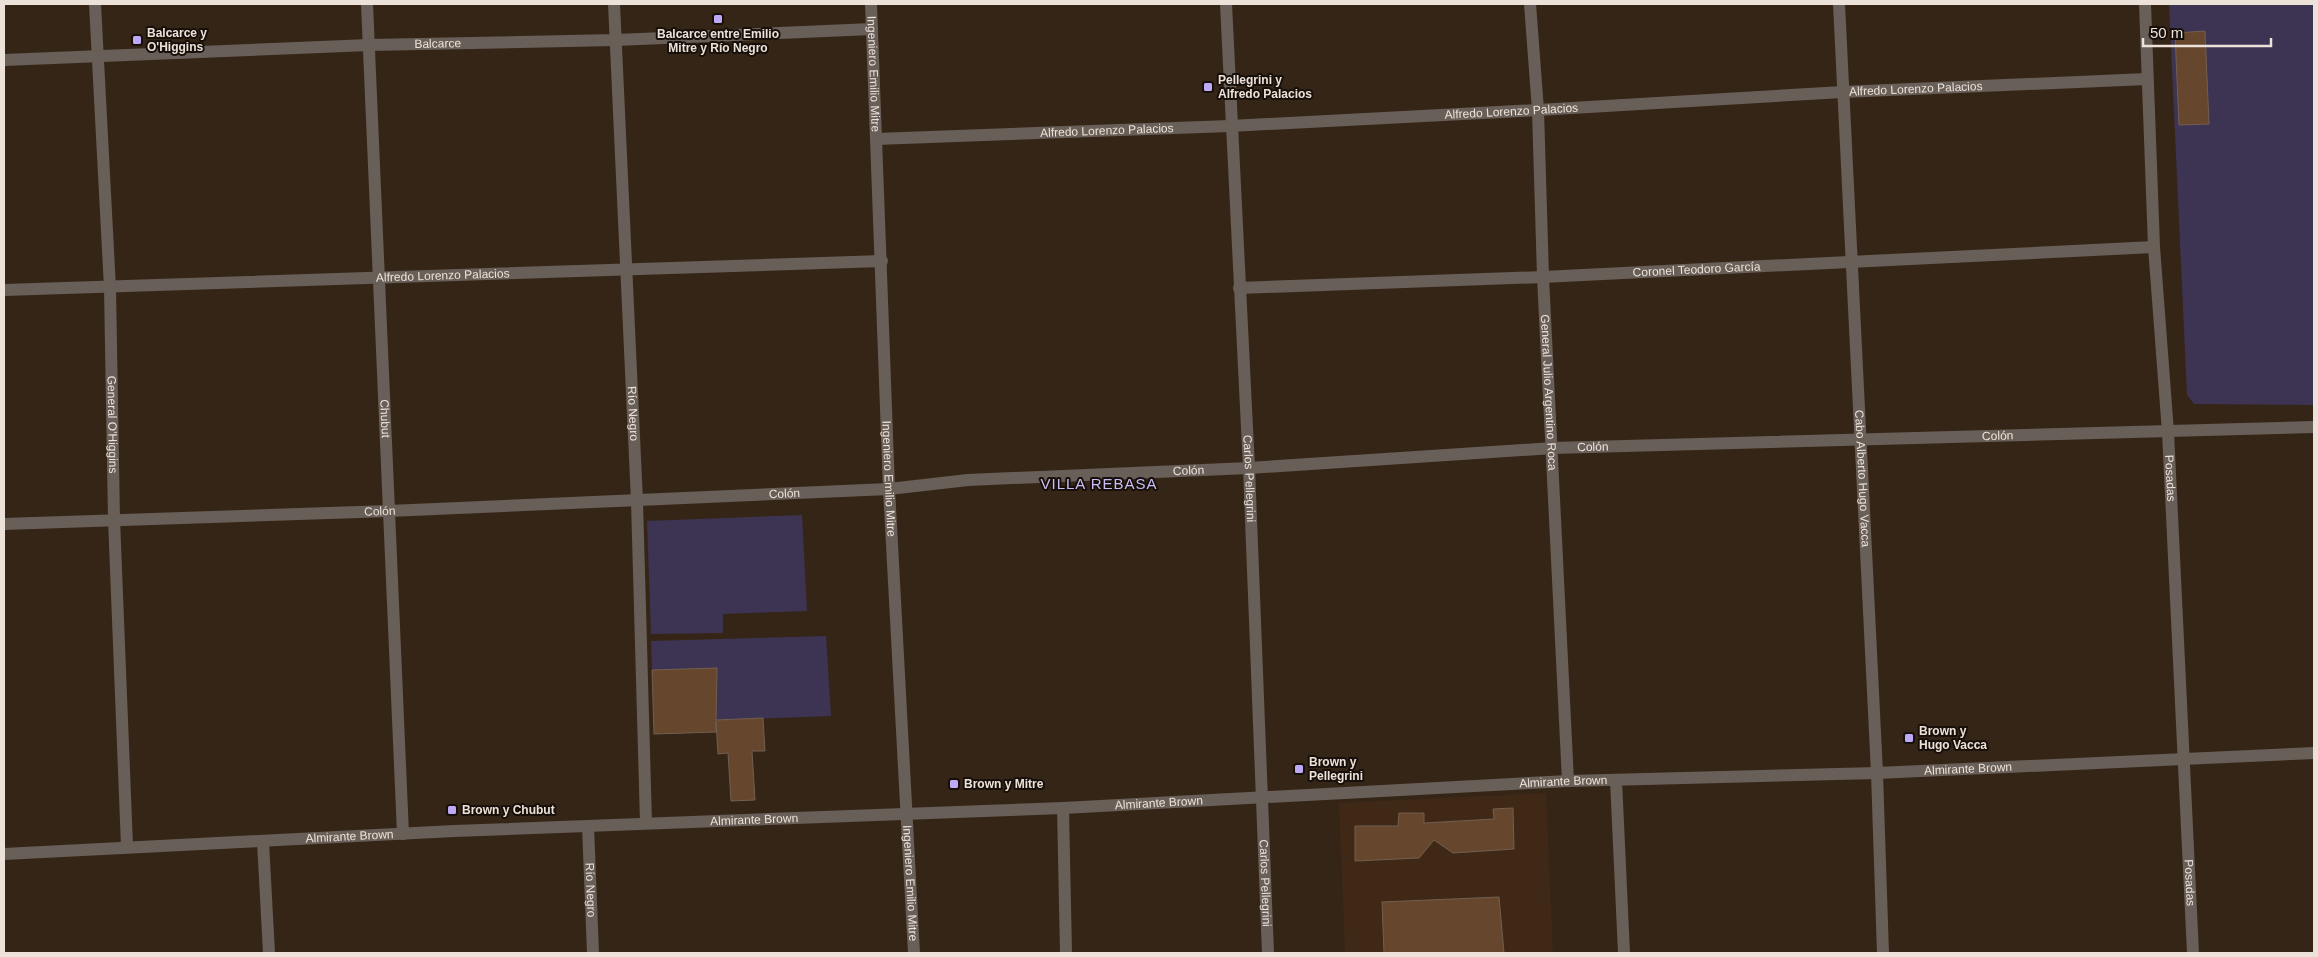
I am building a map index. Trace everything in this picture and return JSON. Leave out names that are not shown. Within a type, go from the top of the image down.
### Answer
[{"type":"street","name":"General O'Higgins","points":[[95,4],[110,288],[114,519],[127,846]]},
{"type":"street","name":"Chubut","points":[[367,4],[403,834]]},
{"type":"street","name":"Río Negro","points":[[614,4],[637,501],[646,823]]},
{"type":"street","name":"Ingeniero Emilio Mitre","points":[[871,4],[889,489],[914,953]]},
{"type":"street","name":"Carlos Pellegrini","points":[[1226,4],[1230,126],[1249,468],[1268,953]]},
{"type":"street","name":"General Julio Argentino Roca","points":[[1530,4],[1538,110],[1568,781]]},
{"type":"street","name":"Cabo Alberto Hugo Vacca","points":[[1839,4],[1877,773],[1883,953]]},
{"type":"street","name":"Posadas","points":[[2145,4],[2154,247],[2168,432],[2193,953]]},
{"type":"street","name":"Balcarce","points":[[4,60],[369,45],[616,40],[872,29]]},
{"type":"street","name":"Alfredo Lorenzo Palacios","points":[[876,139],[1230,126],[1842,92],[2147,79]]},
{"type":"street","name":"Coronel Teodoro García","points":[[1239,288],[1544,277],[1851,260],[2154,247]]},
{"type":"street","name":"Alfredo Lorenzo Palacios","points":[[4,290],[110,288],[380,277],[882,261]]},
{"type":"street","name":"Colón","points":[[4,524],[389,511],[889,489],[968,480],[1249,468],[1553,448],[2314,427]]},
{"type":"street","name":"Almirante Brown","points":[[4,854],[127,846],[263,842],[646,823],[1063,808],[1568,781],[1877,773],[2314,752]]},
{"type":"street","points":[[1616,780],[1624,953]]},
{"type":"street","points":[[1063,808],[1066,953]]},
{"type":"street","name":"Río Negro","points":[[588,826],[593,953]]},
{"type":"street","points":[[263,842],[269,953]]},
{"type":"shaded area","points":[[2169,4],[2314,4],[2314,405],[2194,404],[2187,395]]},
{"type":"shaded area","points":[[802,515],[807,611],[723,614],[723,633],[651,634],[647,521]]},
{"type":"shaded area","points":[[826,636],[831,716],[716,720],[717,669],[652,670],[651,641]]},
{"type":"shaded area","points":[[1546,793],[1553,953],[1345,953],[1339,803]]},
{"type":"building","points":[[2205,31],[2209,124],[2179,125],[2175,33]]},
{"type":"building","points":[[717,668],[716,720],[763,718],[765,751],[752,751],[755,800],[731,801],[728,753],[718,754],[716,721],[716,732],[654,734],[652,670]]},
{"type":"building","points":[[1513,808],[1514,849],[1453,853],[1434,840],[1419,858],[1355,861],[1355,826],[1398,826],[1399,813],[1424,813],[1424,823],[1494,819],[1493,809]]},
{"type":"building","points":[[1499,897],[1504,953],[1384,953],[1382,902]]},
{"type":"place","name":"Balcarce entre Emilio Mitre y Río Negro","points":[[718,19]]},
{"type":"place","name":"Balcarce y O'Higgins","points":[[137,40]]},
{"type":"place","name":"Pellegrini y Alfredo Palacios","points":[[1208,87]]},
{"type":"place","name":"Brown y Hugo Vacca","points":[[1909,738]]},
{"type":"place","name":"Brown y Pellegrini","points":[[1299,769]]},
{"type":"place","name":"Brown y Mitre","points":[[954,784]]},
{"type":"place","name":"Brown y Chubut","points":[[452,810]]},
{"type":"district","name":"VILLA REBASA","points":[[1099,484]]}]
